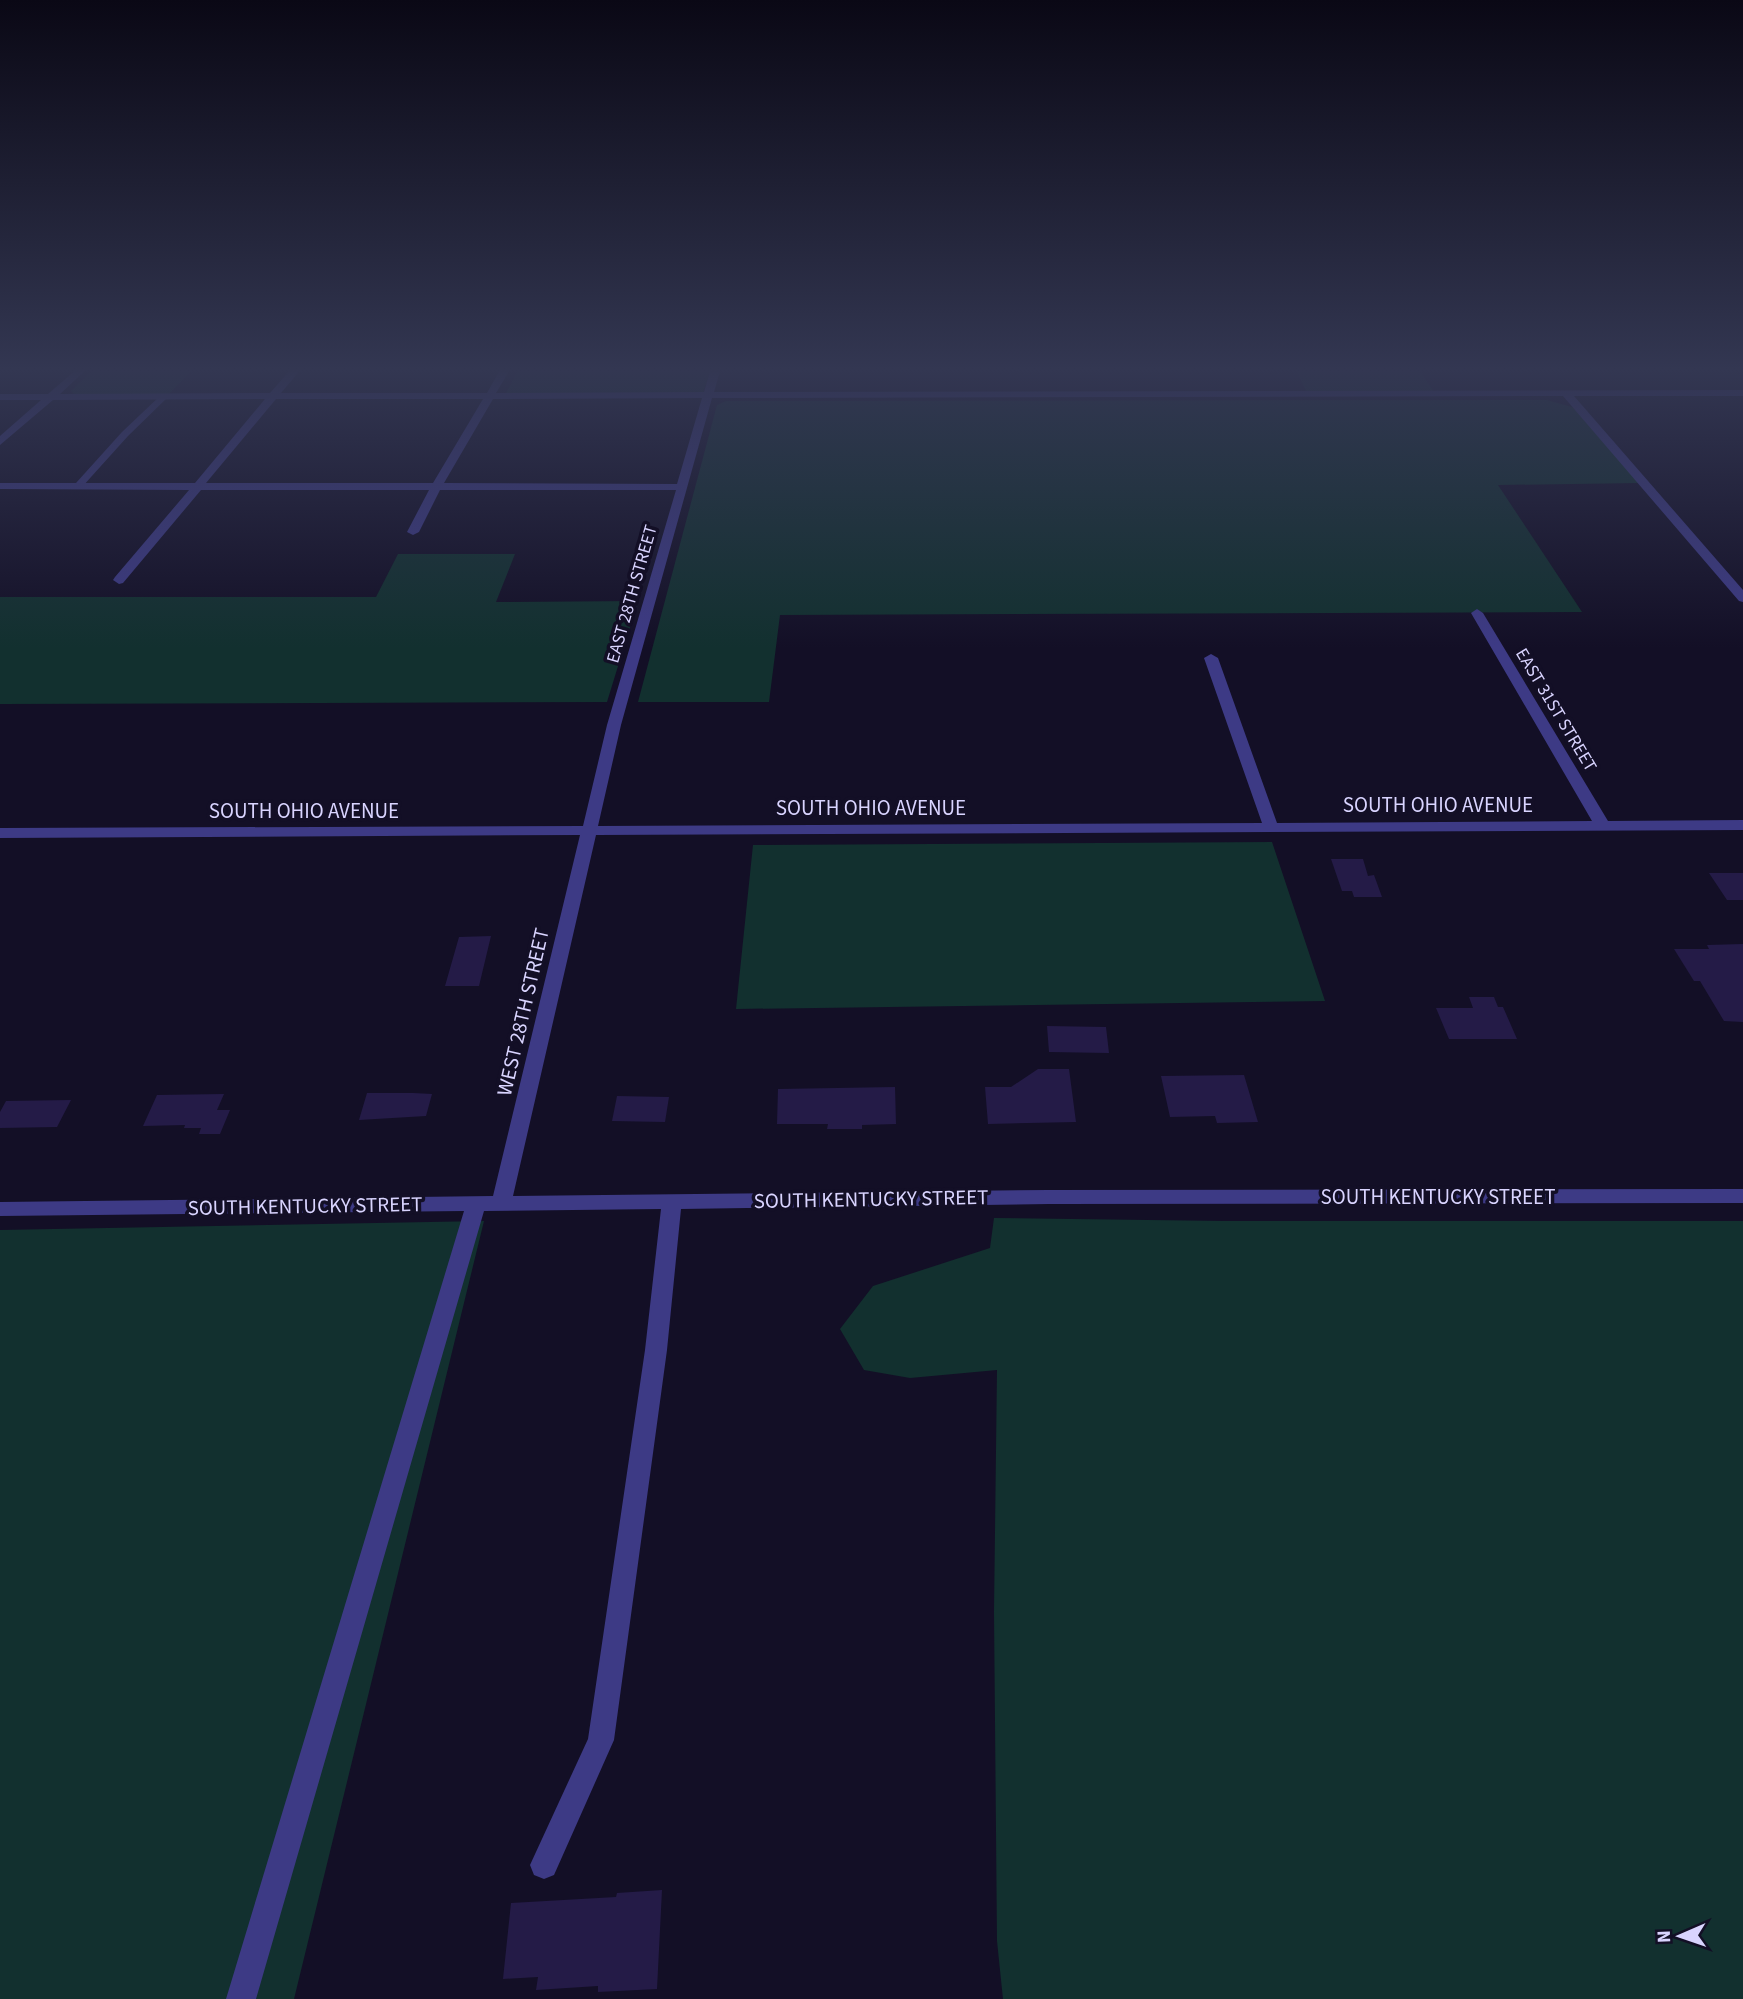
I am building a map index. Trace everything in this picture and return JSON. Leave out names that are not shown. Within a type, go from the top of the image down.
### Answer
[{"type":"street","points":[[119,580],[219,461]]},
{"type":"street","points":[[413,532],[451,461]]},
{"type":"street","name":"EAST 28TH STREET","points":[[589,831],[614,725],[688,461]]},
{"type":"street","points":[[1624,461],[1743,598]]},
{"type":"street","points":[[0,486],[680,487]]},
{"type":"street","name":"EAST 31ST STREET","points":[[1477,613],[1603,826]]},
{"type":"street","points":[[1211,658],[1271,827]]},
{"type":"street","name":"SOUTH OHIO AVENUE","points":[[0,833],[1743,825]]},
{"type":"street","name":"WEST 28TH STREET","points":[[241,1999],[488,1203],[589,831]]},
{"type":"street","name":"SOUTH KENTUCKY STREET","points":[[0,1209],[1049,1197],[1743,1196]]},
{"type":"street","points":[[544,1865],[601,1740],[656,1350],[671,1201]]},
{"type":"lane","points":[[79,485],[100,461]]},
{"type":"green space","points":[[702,461],[1620,461],[1639,483],[1498,485],[1582,612],[780,615],[769,702],[638,702]]},
{"type":"green space","points":[[398,554],[515,554],[496,602],[638,601],[607,702],[0,704],[0,597],[376,597]]},
{"type":"green space","points":[[1272,842],[1325,1001],[736,1009],[753,845]]},
{"type":"green space","points":[[994,1218],[1743,1221],[1743,1999],[1003,1999],[997,1941],[994,1612],[997,1370],[910,1378],[864,1370],[840,1329],[873,1286],[990,1248]]},
{"type":"green space","points":[[484,1221],[294,1999],[0,1999],[0,1230]]},
{"type":"building","points":[[1331,859],[1363,859],[1368,876],[1374,875],[1382,897],[1354,897],[1352,891],[1342,891]]},
{"type":"building","points":[[1709,873],[1743,873],[1743,900],[1727,900]]},
{"type":"building","points":[[491,936],[479,986],[445,986],[459,937]]},
{"type":"building","points":[[1743,944],[1743,1022],[1724,1021],[1700,981],[1694,981],[1674,949],[1709,949],[1707,945]]},
{"type":"building","points":[[1469,997],[1494,997],[1498,1007],[1503,1007],[1517,1039],[1449,1039],[1436,1008],[1473,1008]]},
{"type":"building","points":[[1047,1026],[1106,1027],[1109,1053],[1049,1052]]},
{"type":"building","points":[[1038,1069],[1069,1069],[1076,1122],[988,1124],[985,1087],[1011,1087]]},
{"type":"building","points":[[1244,1075],[1258,1122],[1217,1123],[1215,1116],[1170,1117],[1161,1076]]},
{"type":"building","points":[[895,1087],[896,1124],[862,1125],[862,1129],[827,1129],[828,1124],[777,1124],[778,1089]]},
{"type":"building","points":[[367,1093],[432,1094],[426,1116],[359,1120]]},
{"type":"building","points":[[224,1094],[217,1110],[230,1110],[220,1134],[199,1134],[201,1128],[184,1128],[185,1125],[143,1126],[157,1095]]},
{"type":"building","points":[[617,1096],[669,1097],[665,1122],[612,1121]]},
{"type":"building","points":[[71,1100],[57,1127],[0,1128],[0,1112],[6,1101]]},
{"type":"building","points":[[662,1890],[657,1989],[598,1992],[598,1986],[536,1990],[538,1977],[503,1979],[511,1903],[616,1897],[617,1893]]}]
